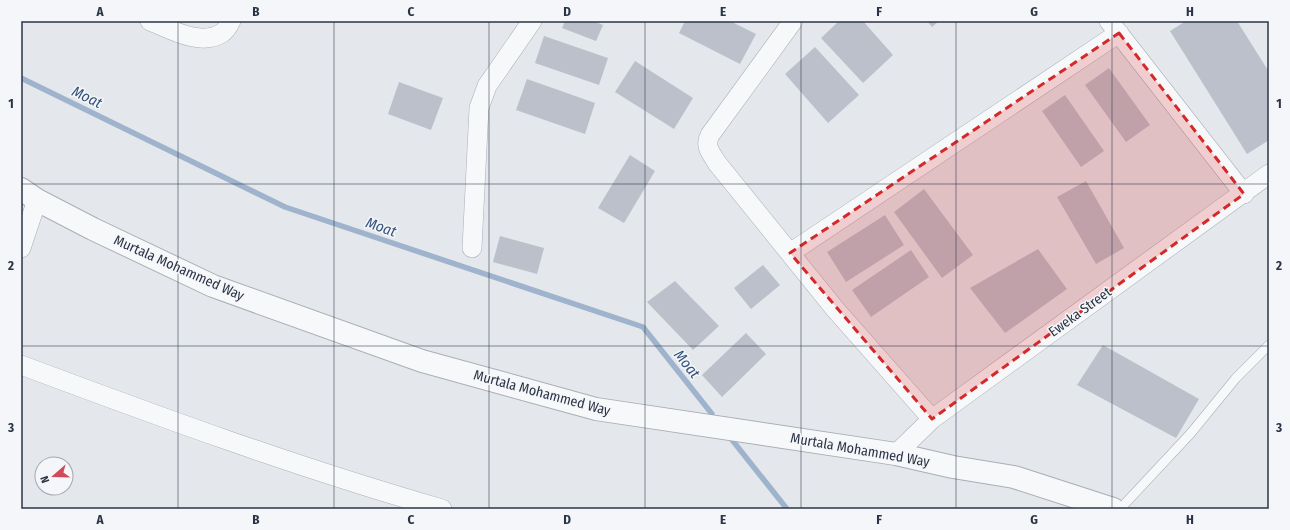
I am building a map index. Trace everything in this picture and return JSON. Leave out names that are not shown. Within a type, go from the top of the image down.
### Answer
[{"type":"street","points":[[150,21],[180,33],[204,39],[222,33],[231,21]]},
{"type":"street","points":[[472,248],[479,108],[487,86],[532,21]]},
{"type":"street","points":[[793,21],[707,141],[707,147],[717,163],[835,309],[932,419]]},
{"type":"street","points":[[790,253],[1114,27],[1244,194]]},
{"type":"street","name":"Eweka Street","points":[[896,454],[932,419],[1244,194],[1269,174]]},
{"type":"street","points":[[21,248],[29,195]]},
{"type":"street","name":"Murtala Mohammed Way","points":[[29,195],[93,229],[213,286],[422,361],[596,409],[896,454],[953,467],[1014,477],[1114,509]]},
{"type":"street","points":[[21,365],[211,436],[377,491],[442,509]]},
{"type":"lane","points":[[1120,509],[1191,433],[1236,378],[1269,345]]},
{"type":"highlighted area","points":[[1119,33],[1244,194],[932,419],[790,253]]},
{"type":"building","points":[[565,21],[593,21],[603,25],[596,41],[562,28]]},
{"type":"building","points":[[685,21],[730,21],[756,34],[740,64],[679,33]]},
{"type":"building","points":[[839,21],[863,21],[893,55],[863,83],[821,38]]},
{"type":"building","points":[[927,21],[939,21],[932,27]]},
{"type":"building","points":[[1186,21],[1237,21],[1269,72],[1269,140],[1247,154],[1170,31]]},
{"type":"building","points":[[544,36],[608,58],[599,85],[535,63]]},
{"type":"building","points":[[815,47],[859,95],[828,123],[785,74]]},
{"type":"building","points":[[635,61],[693,98],[674,129],[615,92]]},
{"type":"building","points":[[1109,68],[1150,125],[1126,142],[1085,85]]},
{"type":"building","points":[[527,79],[595,103],[585,134],[516,110]]},
{"type":"building","points":[[399,82],[443,98],[431,130],[388,114]]},
{"type":"building","points":[[1065,95],[1104,151],[1081,167],[1042,111]]},
{"type":"building","points":[[630,155],[655,171],[624,223],[598,208]]},
{"type":"building","points":[[1086,181],[1124,248],[1096,264],[1057,197]]},
{"type":"building","points":[[924,189],[973,255],[942,278],[894,212]]},
{"type":"building","points":[[885,215],[904,245],[846,282],[827,252]]},
{"type":"building","points":[[500,236],[544,248],[537,274],[493,262]]},
{"type":"building","points":[[1038,249],[1067,289],[1005,333],[970,288]]},
{"type":"building","points":[[911,250],[929,277],[871,317],[852,290]]},
{"type":"building","points":[[763,265],[780,285],[751,309],[734,288]]},
{"type":"building","points":[[675,281],[719,326],[693,350],[647,302]]},
{"type":"building","points":[[746,333],[766,354],[722,397],[702,375]]},
{"type":"building","points":[[1103,345],[1199,399],[1176,438],[1077,385]]},
{"type":"waterway","name":"Moat","points":[[21,78],[285,207],[643,327],[712,414]]},
{"type":"waterway","name":"Moat","points":[[729,436],[787,509]]}]
